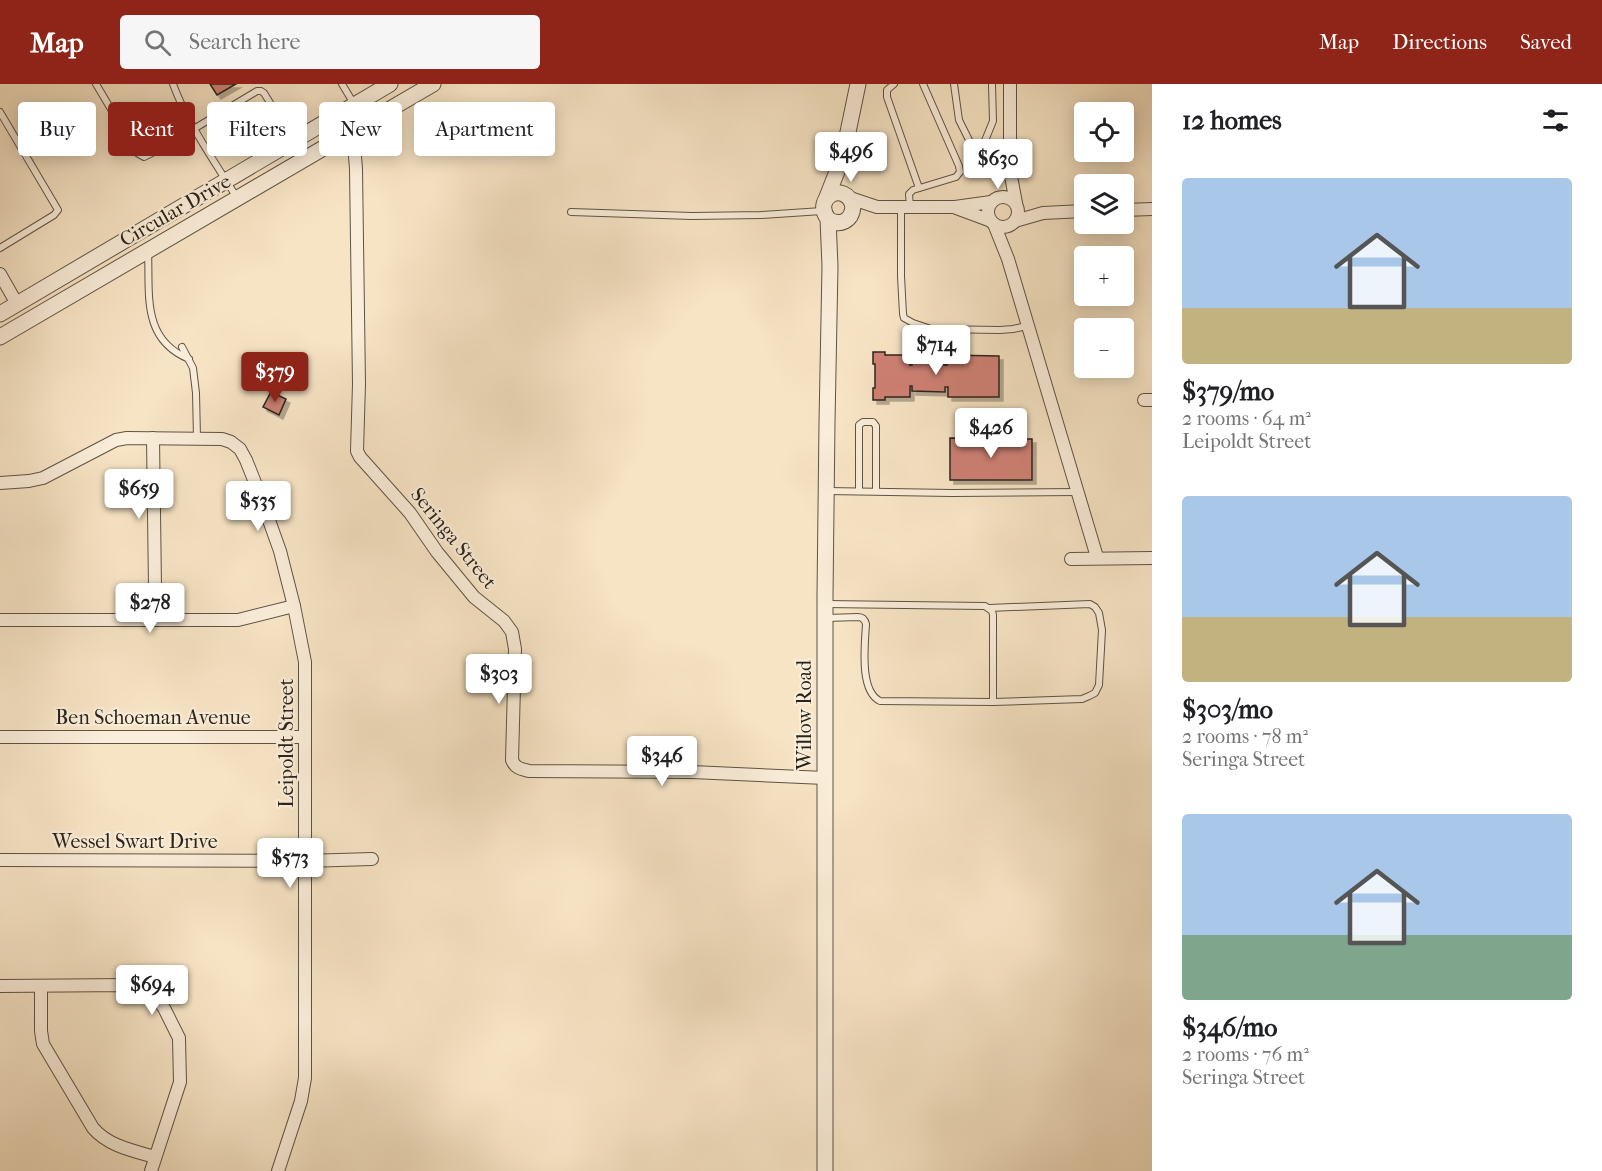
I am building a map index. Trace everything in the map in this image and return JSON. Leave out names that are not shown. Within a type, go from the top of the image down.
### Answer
[{"type":"street","name":"Circular Drive","points":[[359,102],[390,84]]},
{"type":"street","name":"Circular Drive","points":[[402,102],[433,84]]},
{"type":"street","name":"Willow Road","points":[[825,1171],[825,611],[830,260],[826,209],[843,156],[858,84]]},
{"type":"street","points":[[1008,259],[1007,249],[1018,211],[1010,171],[1010,84]]},
{"type":"street","name":"Circular Drive","points":[[0,314],[319,126]]},
{"type":"street","name":"Circular Drive","points":[[0,337],[319,151]]},
{"type":"street","name":"Seringa Street","points":[[355,156],[358,453],[410,513],[437,552],[474,597],[496,613],[512,632],[515,649],[513,764],[529,771],[692,772],[825,778]]},
{"type":"street","name":"Willow Road","points":[[830,260],[854,206],[849,197],[843,156]]},
{"type":"street","points":[[1010,171],[988,210],[1008,259],[1097,557]]},
{"type":"street","points":[[878,207],[836,223],[826,209],[832,194],[838,193],[878,207],[905,208],[955,207],[1006,197],[1016,204],[1043,213]]},
{"type":"street","points":[[955,207],[1002,227],[1043,213],[1074,211]]},
{"type":"street","points":[[1134,210],[1152,209]]},
{"type":"street","points":[[0,274],[16,304]]},
{"type":"street","name":"Leipoldt Street","points":[[0,483],[43,478],[116,440],[127,438],[222,439],[240,449],[246,460],[277,541],[294,606],[305,662],[305,1078],[301,1101],[278,1171]]},
{"type":"street","points":[[153,438],[155,588]]},
{"type":"street","points":[[1071,559],[1152,558]]},
{"type":"street","points":[[0,620],[238,620],[294,606]]},
{"type":"street","name":"Ben Schoeman Avenue","points":[[0,737],[305,737]]},
{"type":"street","name":"Wessel Swart Drive","points":[[0,860],[305,861],[372,859]]},
{"type":"street","points":[[0,986],[137,986],[155,996],[164,1008],[179,1038],[180,1082],[151,1171]]},
{"type":"street","points":[[41,986],[41,1031],[44,1044],[93,1128],[107,1141],[155,1157]]},
{"type":"lane","points":[[96,84],[108,104]]},
{"type":"lane","points":[[172,84],[181,102]]},
{"type":"lane","points":[[342,84],[352,102]]},
{"type":"lane","points":[[894,84],[887,90],[887,97],[919,188]]},
{"type":"lane","points":[[923,84],[960,172],[956,177],[913,190],[909,194],[905,208],[901,276],[904,318],[930,329],[1000,330],[1027,326]]},
{"type":"lane","points":[[954,84],[959,120],[970,142],[978,148],[1010,148]]},
{"type":"lane","points":[[982,148],[993,121],[992,84]]},
{"type":"lane","points":[[261,91],[275,111],[276,118],[258,130],[249,131],[245,129],[231,106],[261,91]]},
{"type":"lane","points":[[0,112],[58,210],[54,215],[0,248]]},
{"type":"lane","points":[[207,121],[195,129],[237,198]]},
{"type":"lane","points":[[571,213],[761,215],[826,209]]},
{"type":"lane","points":[[148,250],[150,307],[155,328],[170,348],[189,359]]},
{"type":"lane","points":[[182,347],[193,368],[197,438]]},
{"type":"lane","points":[[859,491],[859,424],[873,422],[876,426],[876,491]]},
{"type":"lane","points":[[827,491],[1077,492]]},
{"type":"lane","points":[[1090,604],[1099,613],[1102,630],[1101,678],[1098,690],[1082,699],[993,702],[884,702],[877,700],[868,684],[865,666],[865,621],[863,618],[825,611],[1090,604]]},
{"type":"lane","points":[[989,608],[993,615],[993,702]]},
{"type":"building","points":[[210,84],[236,84],[217,95]]},
{"type":"building","points":[[873,352],[885,352],[885,355],[910,355],[910,365],[912,365],[912,360],[944,360],[944,365],[947,365],[948,355],[999,356],[999,397],[948,397],[948,387],[945,387],[945,392],[912,391],[912,386],[910,386],[910,397],[885,397],[885,400],[873,400],[875,364],[873,364]]},
{"type":"building","points":[[271,392],[286,399],[279,415],[263,407]]},
{"type":"building","points":[[950,438],[1032,439],[1032,480],[950,480]]}]
